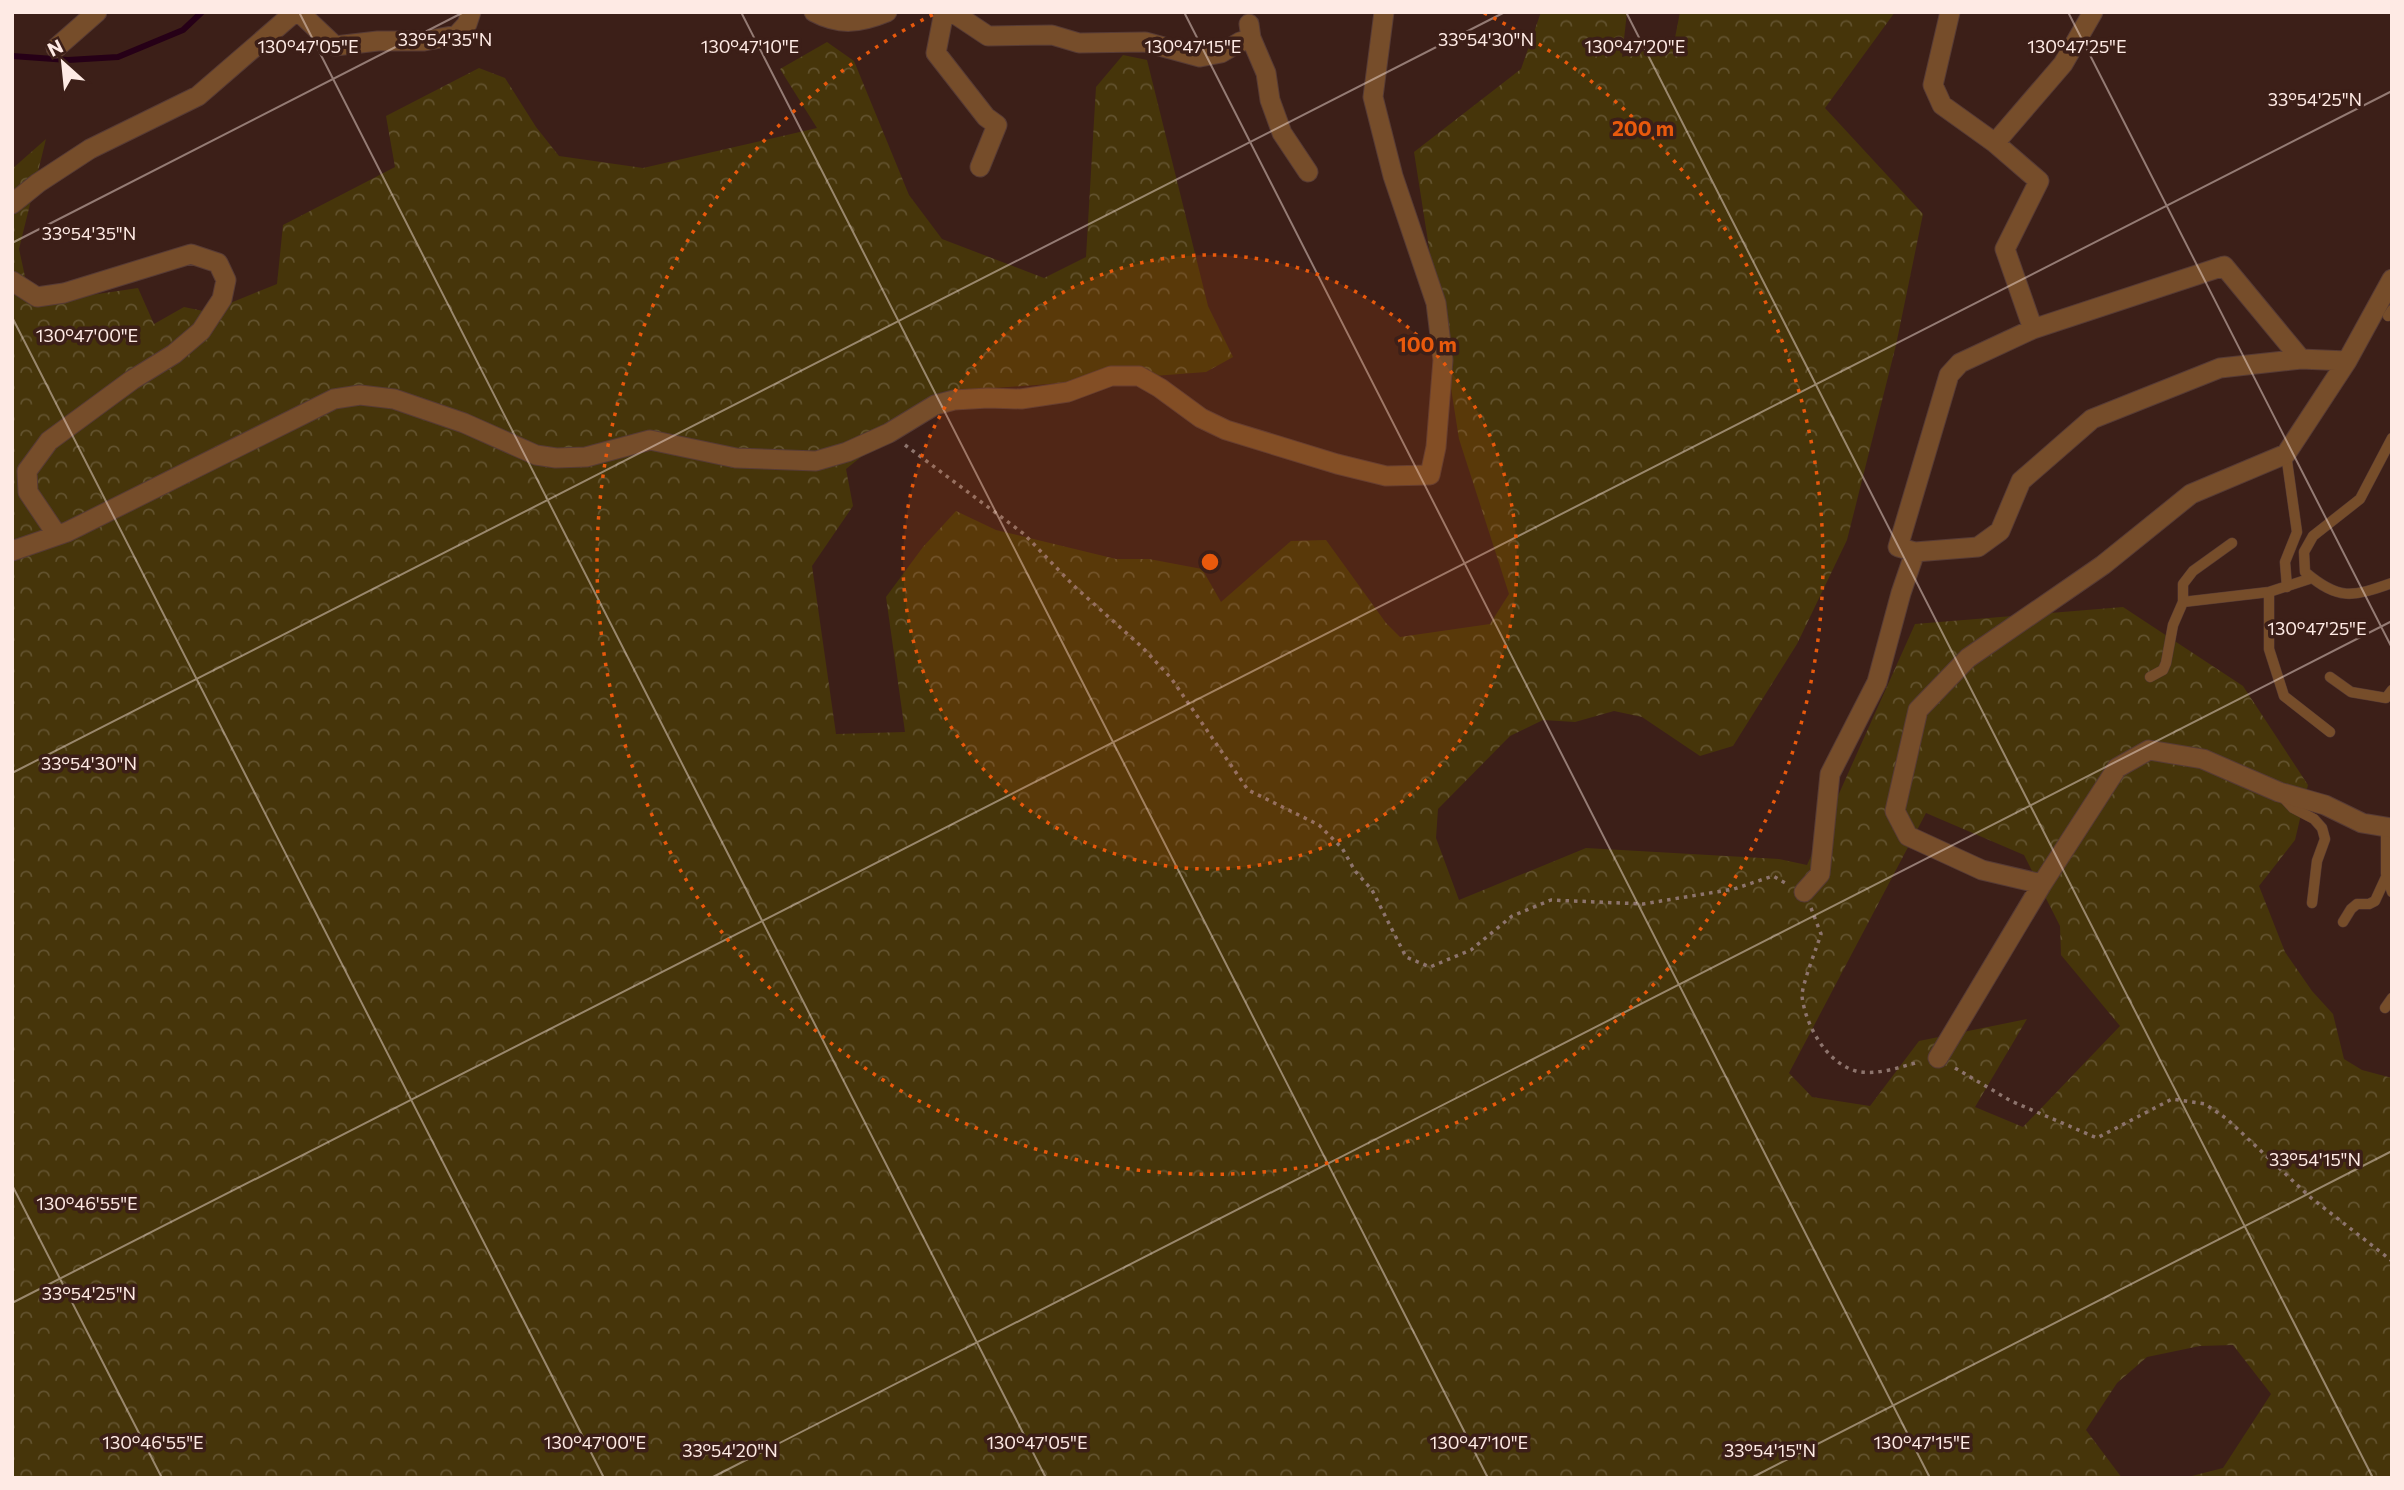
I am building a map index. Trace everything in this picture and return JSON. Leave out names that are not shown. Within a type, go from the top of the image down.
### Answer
[{"type":"street","points":[[56,48],[97,12]]},
{"type":"street","points":[[12,204],[38,183],[90,149],[198,96],[297,12],[335,46],[378,41],[424,41],[457,35],[467,24],[471,12]]},
{"type":"street","points":[[814,12],[829,20],[848,22],[869,20],[887,12]]},
{"type":"street","points":[[944,12],[936,53],[986,117],[998,125],[980,167]]},
{"type":"street","points":[[952,12],[988,37],[1052,35],[1079,43],[1145,42],[1200,57],[1221,53],[1240,42],[1251,22]]},
{"type":"street","points":[[12,551],[67,532],[334,399],[360,395],[394,399],[464,423],[536,455],[556,458],[586,457],[650,440],[736,458],[816,461],[846,452],[889,433],[936,405],[954,400],[1021,399],[1068,392],[1111,376],[1139,376],[1160,387],[1201,418],[1226,430],[1386,476],[1430,475],[1436,447],[1443,360],[1436,303],[1393,176],[1373,97],[1384,12]]},
{"type":"street","points":[[1950,12],[1933,85],[1942,104],[2039,181],[2006,249],[2033,329]]},
{"type":"street","points":[[1995,144],[2063,64],[2093,12]]},
{"type":"street","points":[[1251,22],[1266,73],[1270,100],[1282,132],[1308,172]]},
{"type":"street","points":[[12,281],[37,296],[64,293],[191,254],[218,263],[226,281],[222,299],[201,331],[174,354],[132,380],[48,441],[27,471],[28,492],[57,534]]},
{"type":"street","points":[[2301,359],[2224,266],[2033,329],[1960,363],[1949,375],[1898,547],[1915,552],[1978,547],[2000,531],[2021,481],[2092,419],[2220,368],[2301,359],[2347,361]]},
{"type":"street","points":[[2042,884],[1982,870],[1908,836],[1895,811],[1918,710],[1968,657],[2103,565],[2190,494],[2287,454],[2347,361],[2392,279]]},
{"type":"street","points":[[1804,892],[1820,874],[1830,774],[1877,682],[1915,552]]},
{"type":"street","points":[[1938,1058],[2042,884],[2118,768],[2149,750],[2203,759],[2279,792],[2325,805],[2362,823],[2389,828]]},
{"type":"lane","points":[[2392,438],[2360,499],[2313,536],[2304,552],[2305,572],[2336,593],[2359,594],[2392,583]]},
{"type":"lane","points":[[2287,454],[2297,532],[2285,562],[2287,587]]},
{"type":"lane","points":[[2150,677],[2163,670],[2173,625],[2183,603],[2183,584],[2188,576],[2232,542]]},
{"type":"lane","points":[[2183,603],[2269,592],[2312,578]]},
{"type":"lane","points":[[2269,592],[2269,649],[2284,696],[2330,732]]},
{"type":"lane","points":[[2330,677],[2351,692],[2386,698],[2392,690]]},
{"type":"lane","points":[[2279,792],[2293,808],[2314,819],[2322,828],[2325,839],[2317,860],[2312,903]]},
{"type":"lane","points":[[2343,922],[2357,904],[2375,901],[2386,877],[2389,828]]},
{"type":"lane","points":[[2386,877],[2392,892]]},
{"type":"lane","points":[[2385,1008],[2392,998]]},
{"type":"path","points":[[889,433],[1024,534],[1074,586],[1142,648],[1171,678],[1248,790],[1319,825],[1334,840],[1372,890],[1406,957],[1430,967],[1471,950],[1512,916],[1551,900],[1643,904],[1734,888],[1773,876],[1804,892],[1821,934],[1802,994],[1815,1038],[1839,1063],[1856,1071],[1885,1071],[1938,1058],[2011,1101],[2097,1138],[2172,1099],[2205,1104],[2227,1119],[2310,1197],[2392,1261]]},
{"type":"green space","points":[[1541,12],[1627,12],[1622,57],[1674,43],[1680,12],[1895,12],[1825,108],[1923,214],[1896,345],[1847,540],[1797,644],[1733,746],[1700,756],[1642,717],[1614,711],[1575,722],[1543,720],[1510,736],[1438,809],[1436,838],[1459,900],[1586,848],[1779,859],[1807,865],[1915,624],[2123,607],[2243,686],[2308,785],[2295,840],[2259,886],[2285,952],[2312,991],[2333,1014],[2344,1059],[2362,1070],[2392,1078],[2392,1478],[2184,1478],[2223,1468],[2271,1394],[2233,1345],[2200,1346],[2147,1357],[2117,1383],[2086,1430],[2122,1478],[12,1478],[12,169],[46,139],[19,249],[31,304],[138,288],[154,324],[184,307],[208,312],[277,284],[283,225],[395,167],[386,116],[479,68],[505,78],[536,127],[559,156],[643,168],[817,128],[780,69],[827,42],[854,61],[909,195],[942,239],[1044,278],[1086,257],[1096,87],[1123,55],[1147,60],[1208,306],[1233,357],[1206,372],[942,392],[846,469],[853,506],[812,566],[836,734],[905,732],[886,597],[923,547],[956,511],[996,530],[1116,559],[1149,559],[1202,569],[1221,602],[1291,541],[1326,540],[1386,623],[1400,637],[1490,624],[1509,594],[1459,439],[1414,152],[1521,69]],"holes":[[[1926,813],[2024,855],[2060,926],[2061,955],[2120,1026],[2023,1127],[1975,1107],[2027,1019],[1919,1041],[1870,1106],[1812,1097],[1789,1073]]]},
{"type":"waterway","points":[[12,56],[68,60],[118,57],[183,30],[202,12]]}]
